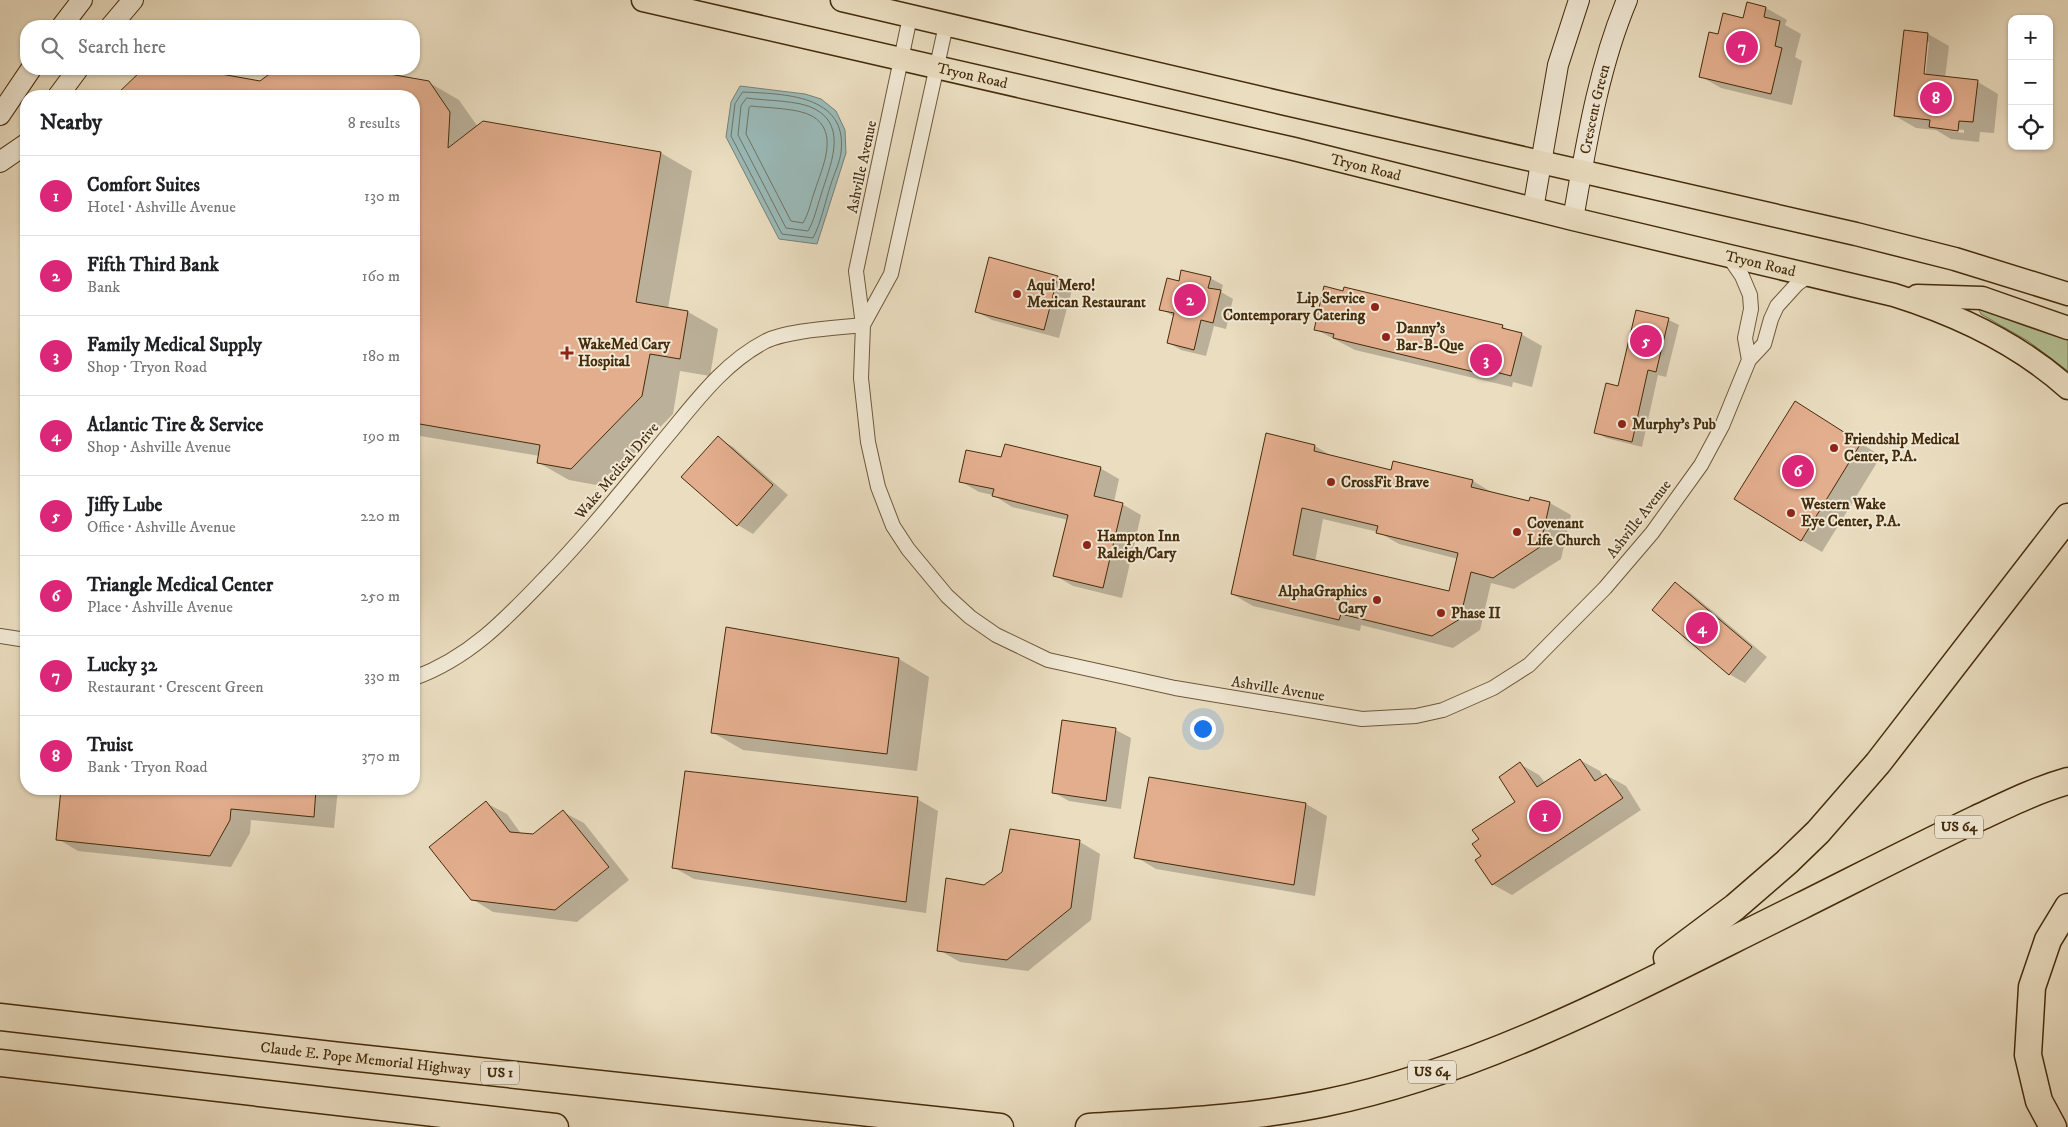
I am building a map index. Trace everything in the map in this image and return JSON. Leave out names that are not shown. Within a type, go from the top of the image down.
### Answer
[{"type":"highway","points":[[1619,995],[1735,907],[1818,832],[1878,763],[2068,517]]},
{"type":"highway","name":"US 64","points":[[1089,1127],[1234,1117],[1343,1098],[1398,1084],[1499,1049],[1619,995],[1952,830],[2014,801],[2068,780]]},
{"type":"highway","points":[[2053,1127],[2039,1101],[2028,1055],[2032,987],[2048,940],[2068,906]]},
{"type":"highway","name":"Claude E. Pope Memorial Highway","points":[[0,1017],[340,1056],[1000,1127]]},
{"type":"highway","points":[[0,1063],[555,1127]]},
{"type":"main road","name":"Tryon Road","points":[[643,0],[1294,149],[1573,220],[1894,295],[1929,306],[1973,324],[2033,360],[2068,388]]},
{"type":"main road","points":[[842,0],[1874,238],[1989,268],[2068,294]]},
{"type":"main road","points":[[1894,295],[1982,298],[2068,328]]},
{"type":"street","points":[[67,20],[82,0]]},
{"type":"street","points":[[116,20],[133,0]]},
{"type":"street","points":[[1533,209],[1558,64],[1579,0]]},
{"type":"street","name":"Crescent Green","points":[[1573,220],[1599,87],[1618,20],[1627,0]]},
{"type":"street","name":"Ashville Avenue","points":[[910,17],[856,271],[863,325],[861,378],[868,442],[881,495],[893,526],[908,549],[947,596],[970,617],[996,635],[1048,660],[1175,688],[1362,719],[1416,716],[1443,710],[1493,688],[1529,665],[1611,581],[1652,533],[1701,466],[1722,426],[1749,360],[1764,344],[1777,306],[1797,284],[1810,275]]},
{"type":"street","name":"Ashville Avenue","points":[[863,325],[891,274],[946,25]]},
{"type":"street","points":[[0,115],[26,75]]},
{"type":"street","points":[[62,90],[74,75]]},
{"type":"street","points":[[0,162],[20,148]]},
{"type":"street","points":[[1729,256],[1742,276],[1750,295],[1751,309],[1745,338],[1749,360]]},
{"type":"street","name":"Wake Medical Drive","points":[[420,675],[446,664],[473,648],[516,609],[575,547],[706,389],[744,354],[768,340],[795,334],[863,325]]},
{"type":"street","points":[[0,636],[20,639]]},
{"type":"green space","points":[[1981,309],[2068,339],[2068,371],[2028,341],[1981,314],[1979,310]]},
{"type":"water","points":[[740,86],[805,94],[821,99],[836,111],[845,130],[846,153],[817,244],[779,239],[726,137],[731,102]]},
{"type":"building","points":[[1747,2],[1766,7],[1764,17],[1780,21],[1775,46],[1782,48],[1771,94],[1699,77],[1709,32],[1718,34],[1723,13],[1743,18]]},
{"type":"building","points":[[1904,30],[1928,33],[1924,74],[1978,80],[1973,122],[1959,121],[1958,131],[1929,127],[1930,120],[1894,116]]},
{"type":"building","points":[[137,75],[226,75],[260,81],[268,75],[395,75],[429,81],[450,112],[448,148],[483,121],[661,152],[636,302],[688,311],[680,359],[650,354],[642,396],[571,469],[537,463],[540,445],[420,424],[420,90],[121,90]]},
{"type":"building","name":"Aqui Mero! Mexican Restaurant","points":[[989,257],[1058,276],[1044,330],[975,312]]},
{"type":"building","points":[[1181,270],[1211,277],[1208,288],[1221,290],[1213,323],[1201,320],[1194,350],[1167,343],[1174,313],[1159,310],[1167,278],[1179,281]]},
{"type":"building","points":[[1324,286],[1343,291],[1344,287],[1503,325],[1502,328],[1522,333],[1511,376],[1492,371],[1491,376],[1333,338],[1334,334],[1314,330]]},
{"type":"building","points":[[1636,310],[1669,318],[1656,372],[1648,370],[1632,442],[1594,433],[1606,383],[1618,386]]},
{"type":"building","points":[[1795,401],[1861,443],[1801,541],[1734,499]]},
{"type":"building","points":[[1266,433],[1315,445],[1314,451],[1391,470],[1393,461],[1473,480],[1471,487],[1529,501],[1530,497],[1550,502],[1540,547],[1493,578],[1471,572],[1460,619],[1432,636],[1341,614],[1339,620],[1231,594]],"holes":[[[1302,508],[1378,526],[1376,533],[1458,553],[1449,591],[1293,555]]]},
{"type":"building","points":[[718,436],[773,485],[737,526],[681,477]]},
{"type":"building","name":"Hampton Inn Raleigh/Cary","points":[[1005,444],[1101,467],[1094,496],[1123,503],[1103,588],[1053,576],[1068,515],[992,496],[994,489],[959,482],[966,450],[1001,457]]},
{"type":"building","points":[[1675,582],[1752,647],[1729,675],[1652,610]]},
{"type":"building","points":[[726,627],[899,658],[887,754],[711,733]]},
{"type":"building","points":[[1062,720],[1116,728],[1106,801],[1052,793]]},
{"type":"building","points":[[1580,759],[1595,781],[1606,774],[1623,798],[1492,885],[1475,860],[1481,856],[1472,844],[1479,839],[1472,830],[1515,802],[1499,777],[1520,762],[1537,787]]},
{"type":"building","points":[[685,771],[918,797],[906,902],[672,868]]},
{"type":"building","points":[[1149,777],[1306,803],[1294,885],[1134,858]]},
{"type":"building","points":[[60,795],[316,795],[314,817],[231,809],[230,820],[210,856],[56,840]]},
{"type":"building","points":[[486,801],[510,832],[533,834],[563,810],[609,867],[555,910],[471,900],[429,847]]},
{"type":"building","points":[[1010,829],[1080,840],[1071,908],[1007,960],[937,951],[946,878],[984,885],[1002,872]]},
{"type":"place","name":"Lucky 32","points":[[1742,47]]},
{"type":"place","name":"Truist","points":[[1936,98]]},
{"type":"place","name":"Aqui Mero! Mexican Restaurant","points":[[1017,294]]},
{"type":"place","name":"Fifth Third Bank","points":[[1190,300]]},
{"type":"place","name":"Lip Service Contemporary Catering","points":[[1375,307]]},
{"type":"place","name":"Danny's Bar-B-Que","points":[[1386,337]]},
{"type":"place","name":"Jiffy Lube","points":[[1646,341]]},
{"type":"place","name":"WakeMed Cary Hospital","points":[[567,353]]},
{"type":"place","name":"Family Medical Supply","points":[[1486,360]]},
{"type":"place","name":"Murphy's Pub","points":[[1622,424]]},
{"type":"place","name":"Friendship Medical Center, P.A.","points":[[1834,448]]},
{"type":"place","name":"Triangle Medical Center","points":[[1798,471]]},
{"type":"place","name":"CrossFit Brave","points":[[1331,482]]},
{"type":"place","name":"Western Wake Eye Center, P.A.","points":[[1791,513]]},
{"type":"place","name":"Covenant Life Church","points":[[1517,532]]},
{"type":"place","name":"Hampton Inn Raleigh/Cary","points":[[1087,545]]},
{"type":"place","name":"AlphaGraphics Cary","points":[[1377,600]]},
{"type":"place","name":"Phase II","points":[[1441,613]]},
{"type":"place","name":"Atlantic Tire & Service","points":[[1702,628]]},
{"type":"place","name":"Comfort Suites","points":[[1545,816]]}]
